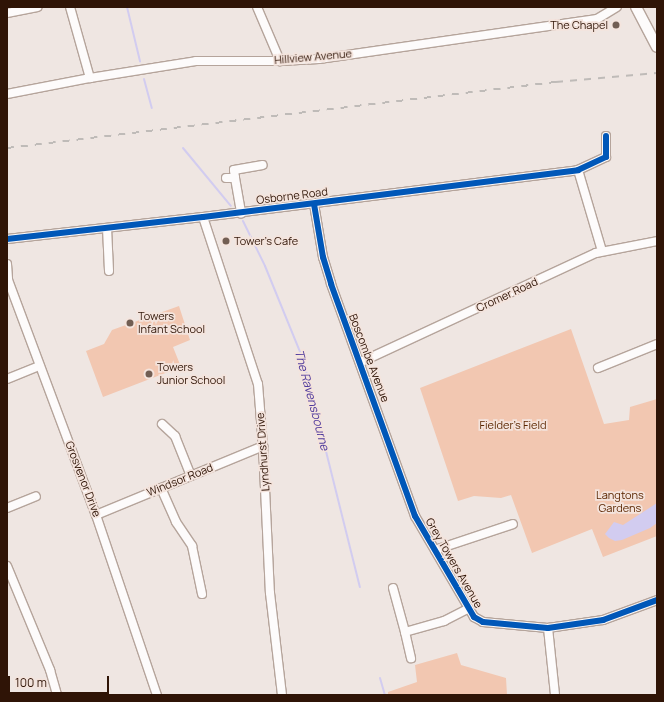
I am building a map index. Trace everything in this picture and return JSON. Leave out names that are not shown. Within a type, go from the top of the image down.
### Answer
[{"type":"street","points":[[7,13],[37,7]]},
{"type":"street","points":[[70,7],[90,78]]},
{"type":"street","points":[[257,7],[280,61]]},
{"type":"street","name":"Hillview Avenue","points":[[7,94],[90,78],[196,61],[280,61],[319,59],[597,19],[617,7]]},
{"type":"street","points":[[636,7],[656,41]]},
{"type":"street","name":"Osborne Road","points":[[7,238],[241,213],[578,170],[606,157],[606,136]]},
{"type":"street","points":[[241,213],[234,170],[263,165]]},
{"type":"street","points":[[578,170],[602,251]]},
{"type":"street","points":[[226,178],[235,178]]},
{"type":"street","name":"Boscombe Avenue","points":[[314,204],[323,257],[341,313],[415,516]]},
{"type":"street","name":"Lyndhurst Drive","points":[[204,217],[258,384],[264,446],[270,593],[282,695]]},
{"type":"street","points":[[107,228],[109,271]]},
{"type":"street","name":"Cromer Road","points":[[360,362],[602,251],[657,241]]},
{"type":"street","name":"Grosvenor Drive","points":[[7,264],[8,280],[96,515],[157,695]]},
{"type":"street","points":[[598,368],[657,344]]},
{"type":"street","points":[[7,379],[40,366]]},
{"type":"street","points":[[162,424],[175,436],[191,476]]},
{"type":"street","name":"Windsor Road","points":[[96,515],[264,446]]},
{"type":"street","points":[[161,488],[176,522],[192,546],[202,594]]},
{"type":"street","points":[[7,508],[36,496]]},
{"type":"street","name":"Grey Towers Avenue","points":[[415,516],[478,621],[548,628],[603,620],[657,600]]},
{"type":"street","points":[[435,550],[513,524]]},
{"type":"street","points":[[7,566],[50,670],[58,695]]},
{"type":"street","points":[[393,588],[406,632],[411,658]]},
{"type":"street","points":[[406,632],[444,622],[469,608]]},
{"type":"street","points":[[548,628],[555,695]]},
{"type":"green space","points":[[179,306],[190,340],[173,347],[181,367],[103,397],[86,351],[104,344],[112,330]]},
{"type":"green space","name":"Fielder's Field","points":[[571,329],[604,424],[629,420],[630,407],[657,399],[657,536],[603,557],[592,529],[532,553],[511,495],[501,498],[474,496],[458,501],[420,388]]},
{"type":"green space","points":[[457,653],[461,665],[506,678],[507,695],[388,695],[388,692],[417,682],[415,665]]},
{"type":"shaded area","points":[[657,503],[657,523],[650,528],[622,540],[615,541],[605,534],[614,522],[623,525]]},
{"type":"waterway","name":"The Ravensbourne","points":[[127,7],[140,61]]},
{"type":"waterway","name":"The Ravensbourne","points":[[144,79],[152,108]]},
{"type":"waterway","name":"The Ravensbourne","points":[[183,148],[231,206]]},
{"type":"waterway","name":"The Ravensbourne","points":[[243,221],[265,266],[303,359],[360,587]]},
{"type":"waterway","name":"The Ravensbourne","points":[[380,678],[385,695]]},
{"type":"railway","points":[[7,148],[556,82],[657,73]]},
{"type":"cycle path","points":[[7,239],[203,217],[578,170],[606,157],[606,136]]},
{"type":"cycle path","points":[[314,204],[323,257],[331,284],[415,516],[474,617],[483,622],[548,628],[603,620],[657,600]]},
{"type":"place","name":"The Chapel","points":[[616,25]]},
{"type":"place","name":"Tower's Cafe","points":[[226,241]]},
{"type":"place","name":"Towers Infant School","points":[[130,323]]},
{"type":"place","name":"Towers Junior School","points":[[149,374]]},
{"type":"park label","name":"Langtons Gardens","points":[[620,502]]}]
